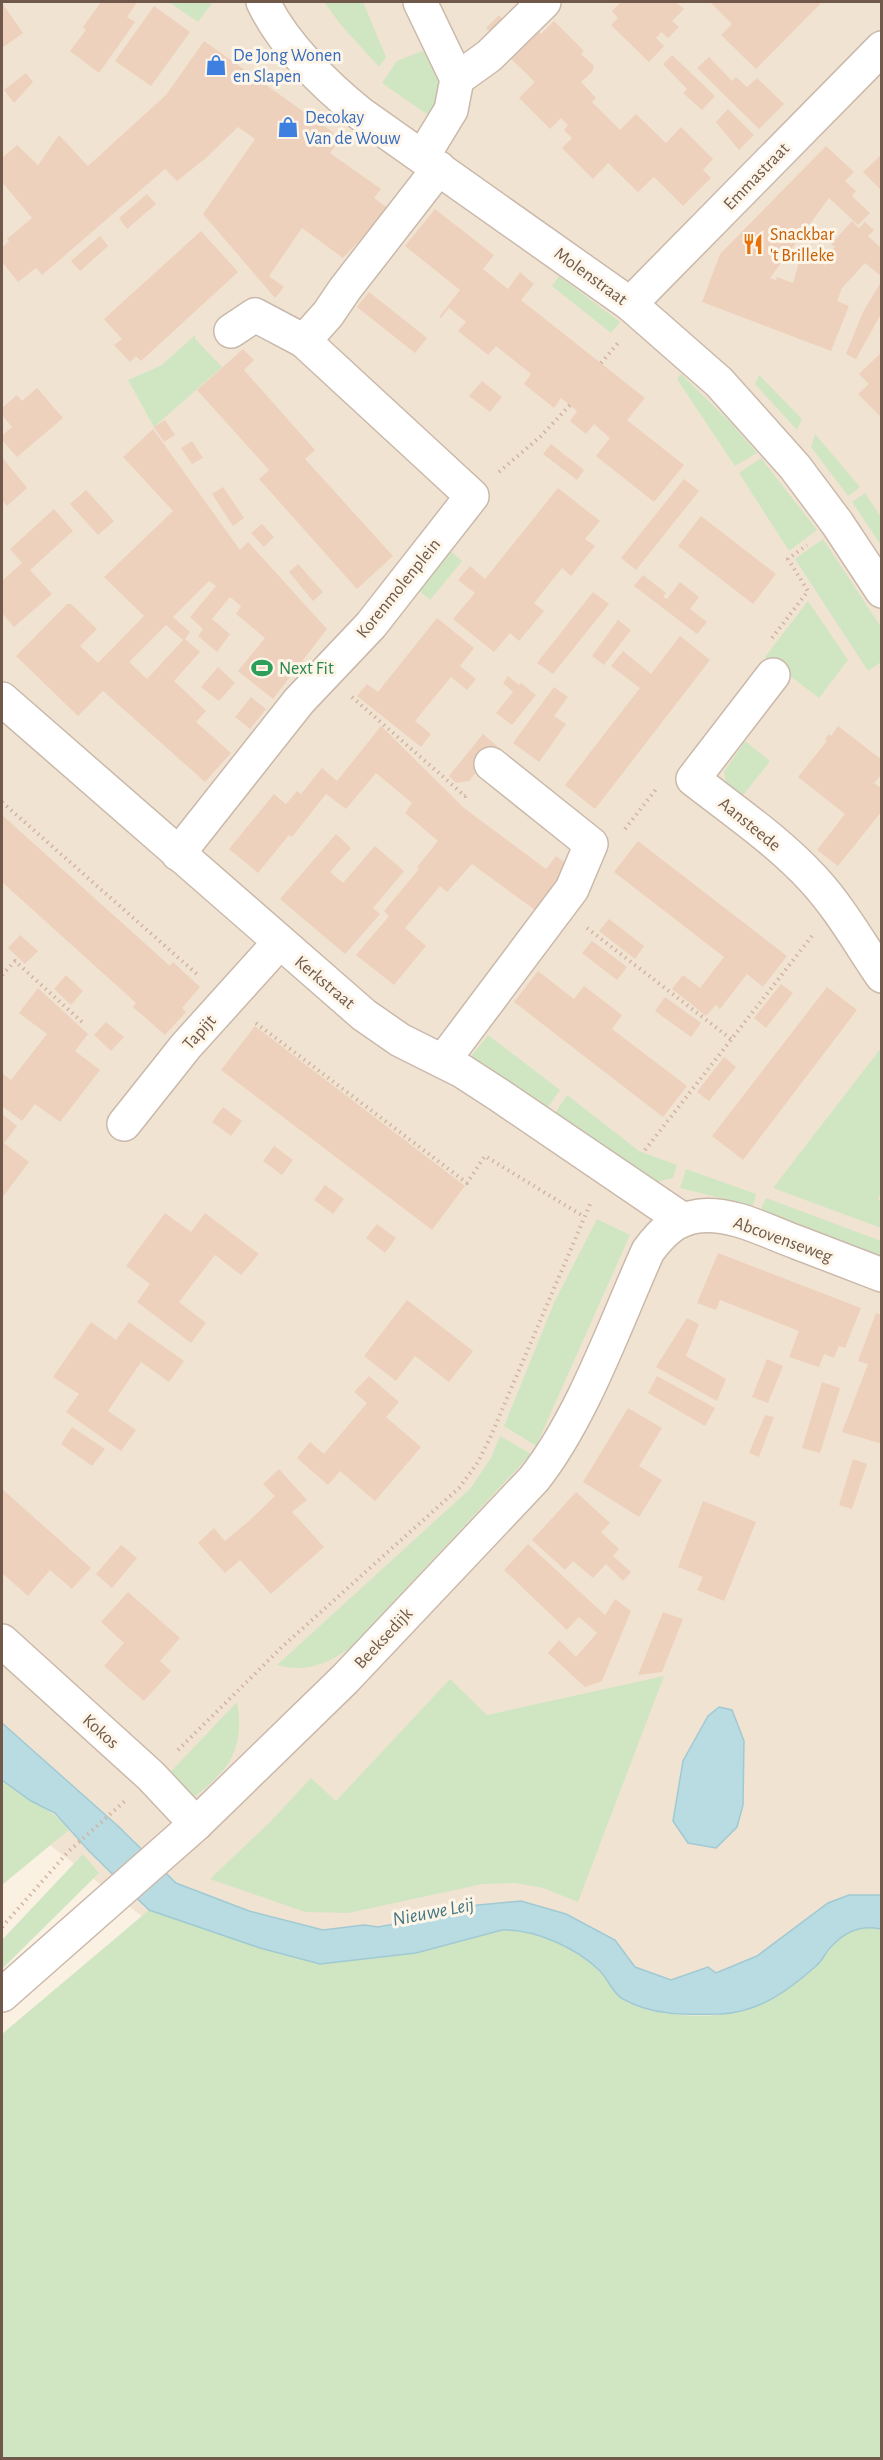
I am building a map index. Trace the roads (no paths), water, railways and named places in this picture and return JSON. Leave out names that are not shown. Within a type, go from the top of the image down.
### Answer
[{"type":"street","name":"Molenstraat","points":[[263,2],[284,34],[337,94],[630,304],[719,382],[795,467],[837,523],[882,591]]},
{"type":"street","points":[[231,331],[255,315],[304,341],[328,315],[431,162],[451,110],[456,79],[420,2]]},
{"type":"street","points":[[456,79],[489,56],[544,2]]},
{"type":"street","name":"Emmastraat","points":[[630,304],[882,48]]},
{"type":"street","name":"Korenmolenplein","points":[[178,854],[299,701],[370,625],[472,496],[304,341]]},
{"type":"street","name":"Aansteede","points":[[773,675],[693,779],[782,850],[814,880],[882,976]]},
{"type":"street","name":"Kerkstraat","points":[[2,699],[364,1015],[400,1040],[443,1061],[500,1095],[683,1221]]},
{"type":"street","points":[[443,1061],[572,889],[591,844],[491,764]]},
{"type":"street","name":"Tapijt","points":[[124,1124],[186,1046],[279,943]]},
{"type":"street","name":"Abcovenseweg","points":[[683,1221],[699,1216],[717,1216],[750,1224],[882,1275]]},
{"type":"street","name":"Beeksedijk","points":[[2,1995],[196,1824],[345,1679],[534,1479],[553,1455],[576,1412],[648,1251],[661,1233],[683,1221]]},
{"type":"street","name":"Kokos","points":[[2,1641],[147,1781],[196,1824]]},
{"type":"water","points":[[719,1707],[732,1710],[744,1741],[743,1805],[737,1827],[716,1848],[688,1843],[673,1821],[683,1761],[708,1716]]},
{"type":"water","points":[[2,1723],[119,1827],[176,1883],[249,1911],[323,1930],[364,1925],[378,1927],[423,1919],[436,1909],[521,1901],[566,1914],[615,1940],[635,1967],[671,1980],[708,1967],[716,1973],[757,1956],[828,1903],[849,1895],[881,1895],[881,1929],[861,1928],[849,1932],[831,1947],[816,1966],[784,1992],[760,2005],[721,2014],[671,2013],[634,2005],[619,1997],[600,1971],[580,1955],[541,1936],[515,1931],[502,1930],[416,1953],[320,1964],[260,1948],[149,1910],[89,1851],[55,1813],[31,1801],[2,1780]]},
{"type":"place","name":"De Jong Wonen en Slapen","points":[[216,65]]},
{"type":"place","name":"Decokay Van de Wouw","points":[[288,127]]},
{"type":"place","name":"Snackbar 't Brilleke","points":[[753,244]]},
{"type":"place","name":"Next Fit","points":[[262,668]]},
{"type":"water label","name":"Nieuwe Leij","points":[[433,1911]]}]
